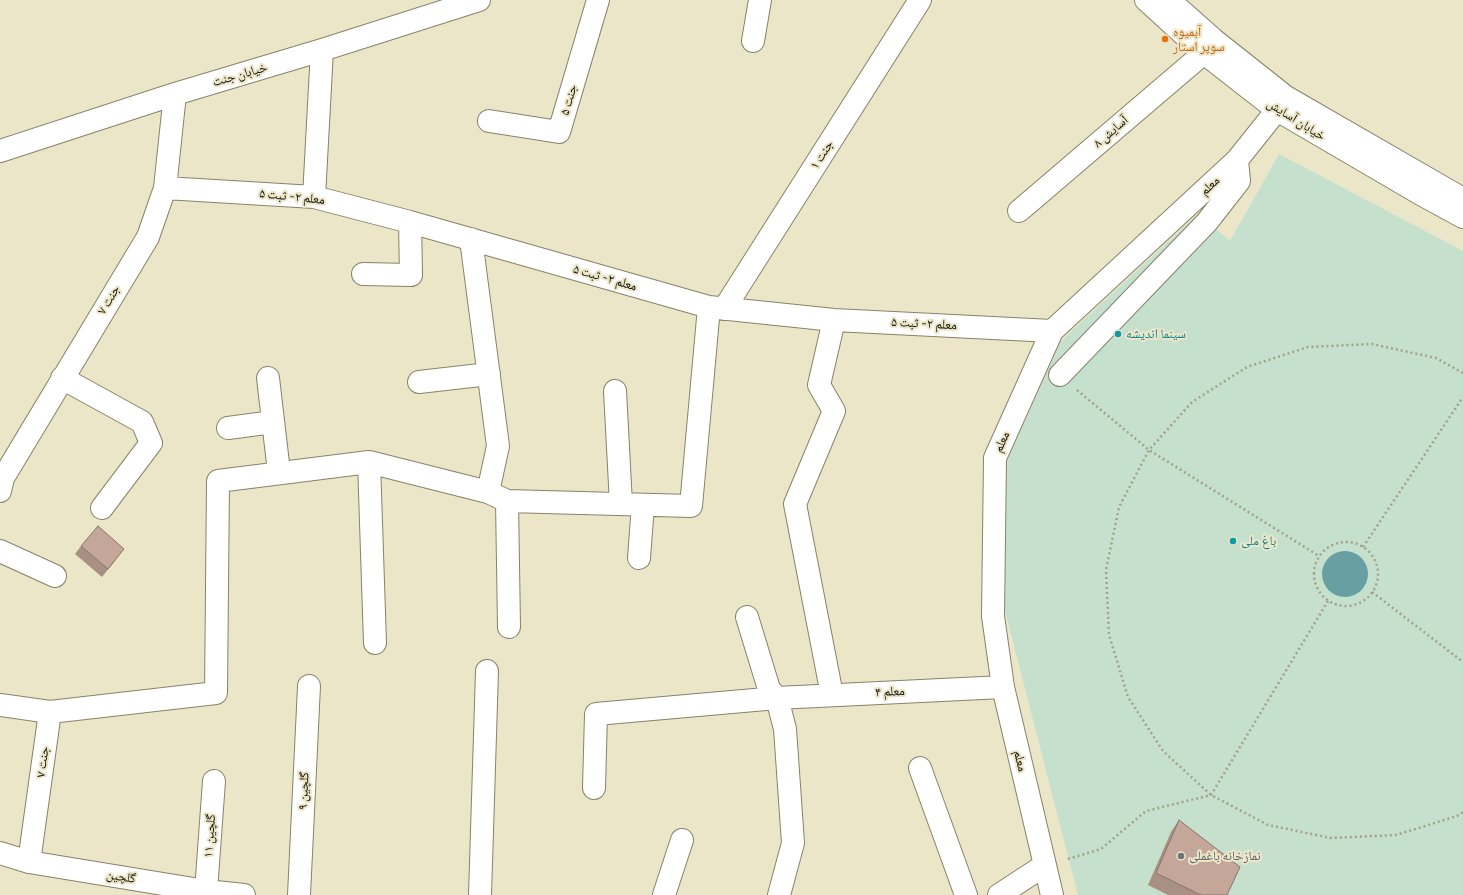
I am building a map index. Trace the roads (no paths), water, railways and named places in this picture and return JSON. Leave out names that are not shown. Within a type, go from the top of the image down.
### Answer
[{"type":"street","name":"خیابان جنت","points":[[0,151],[176,94],[322,50],[479,0]]},
{"type":"street","name":"جنت ۵","points":[[489,121],[560,132],[598,0]]},
{"type":"street","points":[[753,41],[760,0]]},
{"type":"street","name":"جنت ۱","points":[[716,308],[920,0]]},
{"type":"street","name":"خیابان آسایش","points":[[1146,0],[1204,53],[1276,110],[1463,217]]},
{"type":"street","name":"خیابان آسایش","points":[[1169,0],[1214,40],[1286,97],[1463,199]]},
{"type":"street","points":[[314,197],[322,50]]},
{"type":"street","name":"آسایش ۸","points":[[1019,211],[1204,53]]},
{"type":"street","name":"جنت ۷","points":[[0,491],[2,478],[148,237],[165,188],[176,94]]},
{"type":"street","name":"معلم","points":[[1052,895],[1003,687],[993,616],[995,458],[1052,331],[1237,160],[1276,110]]},
{"type":"street","points":[[1060,375],[1207,222],[1239,181],[1237,160]]},
{"type":"street","name":"معلم ۲- ثبت ۵","points":[[165,188],[314,197],[410,222],[716,308],[834,320],[1052,331]]},
{"type":"street","points":[[363,274],[411,275],[410,222]]},
{"type":"street","points":[[471,239],[498,446],[498,496],[509,627]]},
{"type":"street","points":[[0,705],[50,712],[216,693],[218,481],[279,472],[369,462],[498,496],[621,504],[691,506],[716,308]]},
{"type":"street","points":[[832,695],[796,504],[834,411],[819,385],[834,320]]},
{"type":"street","points":[[419,382],[489,374]]},
{"type":"street","points":[[62,378],[142,422],[151,443],[102,508]]},
{"type":"street","points":[[268,378],[279,472]]},
{"type":"street","points":[[615,392],[621,504]]},
{"type":"street","points":[[228,428],[273,422]]},
{"type":"street","points":[[369,462],[375,643]]},
{"type":"street","points":[[639,558],[643,505]]},
{"type":"street","points":[[0,551],[55,576]]},
{"type":"street","points":[[748,617],[769,689],[777,698],[786,729],[793,843],[779,895]]},
{"type":"street","points":[[480,895],[487,671]]},
{"type":"street","name":"گلچین ۹","points":[[299,895],[309,686]]},
{"type":"street","name":"معلم ۴","points":[[594,788],[596,714],[777,698],[1003,687]]},
{"type":"street","name":"جنت ۷","points":[[29,862],[50,712]]},
{"type":"street","points":[[920,768],[966,895]]},
{"type":"street","name":"گلچین ۱۱","points":[[206,891],[214,781]]},
{"type":"street","points":[[664,895],[682,840]]},
{"type":"street","name":"گلچین","points":[[0,853],[29,862],[152,889],[206,891],[244,895]]},
{"type":"street","points":[[999,895],[1045,865]]},
{"type":"water","points":[[1340,551],[1350,551],[1358,555],[1364,561],[1368,569],[1368,579],[1364,587],[1358,593],[1350,597],[1340,597],[1332,593],[1326,587],[1322,579],[1322,569],[1326,561],[1332,555]]},
{"type":"place","name":"آبمیوه سوپر استار","points":[[1165,39]]},
{"type":"place","name":"سینما اندیشه","points":[[1118,334]]},
{"type":"place","name":"باغ ملی","points":[[1233,541]]},
{"type":"place","name":"نمازخانه باغملی","points":[[1181,856]]}]
